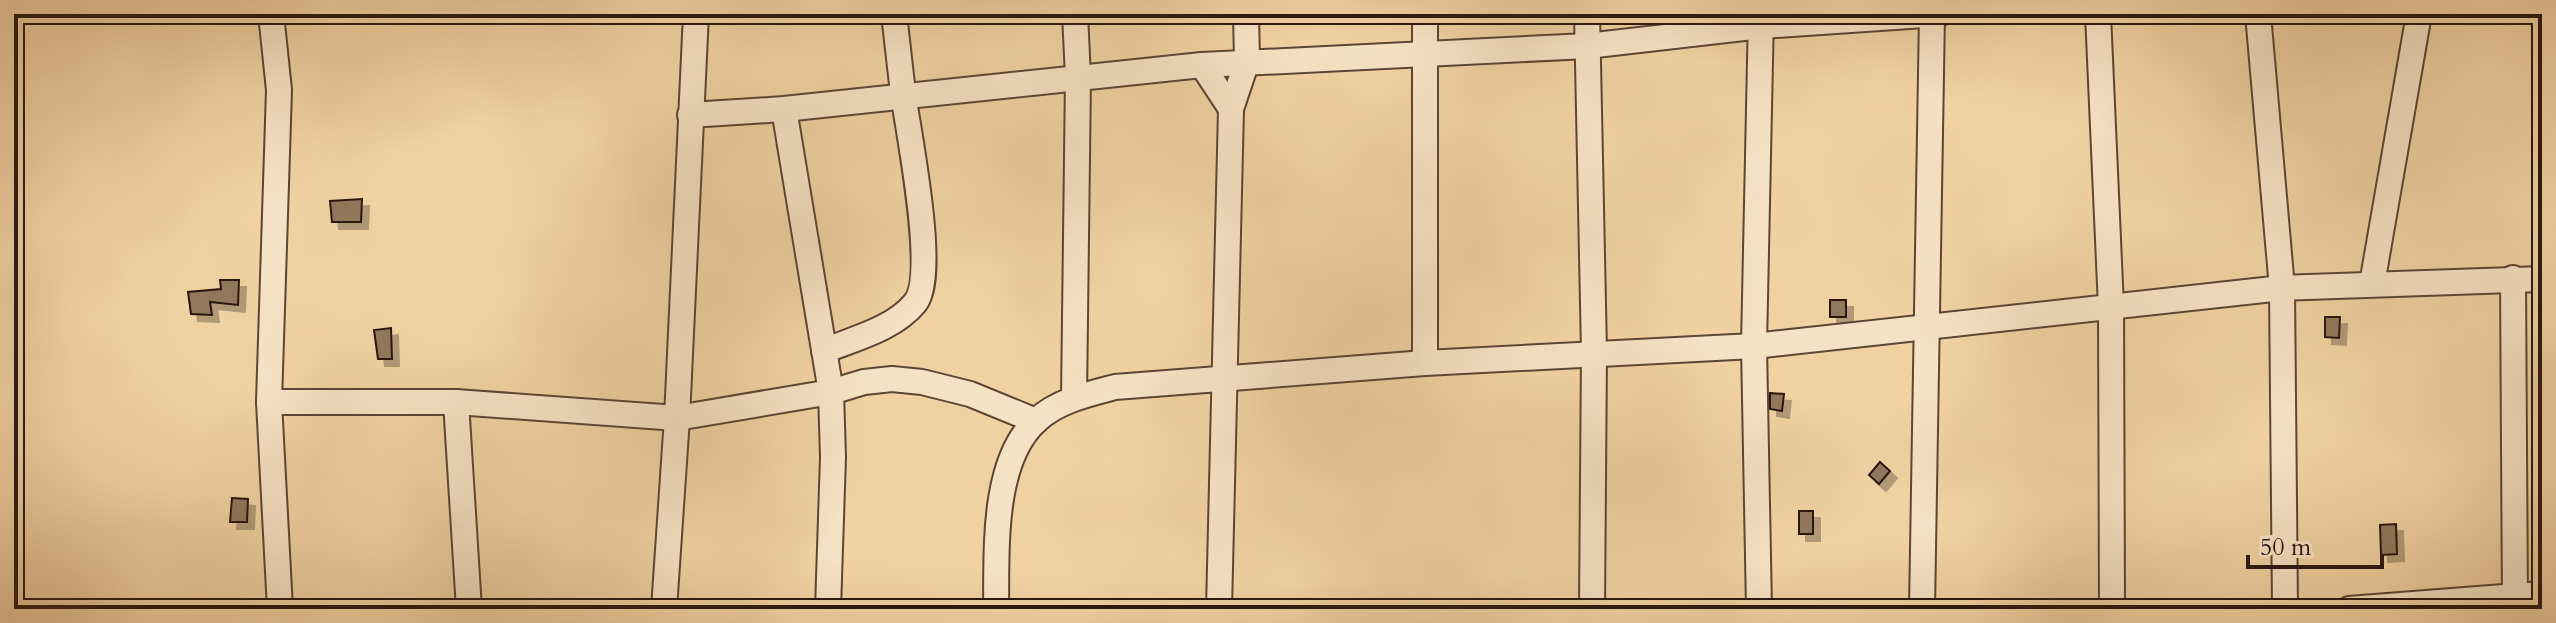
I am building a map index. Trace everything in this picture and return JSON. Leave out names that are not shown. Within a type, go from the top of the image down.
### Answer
[{"type":"street","points":[[271,14],[279,90],[269,402],[280,609]]},
{"type":"street","points":[[664,609],[677,418],[696,14]]},
{"type":"street","points":[[824,351],[898,319],[917,301],[924,270],[915,153],[894,14]]},
{"type":"street","points":[[1074,398],[1078,77],[1075,14]]},
{"type":"street","points":[[1219,609],[1231,109],[1247,61],[1246,14]]},
{"type":"street","points":[[1425,14],[1425,363]]},
{"type":"street","points":[[1587,14],[1594,352],[1592,609]]},
{"type":"street","points":[[1922,609],[1932,14]]},
{"type":"street","points":[[690,115],[784,109],[1247,61],[1587,46],[1761,20],[1939,14]]},
{"type":"street","points":[[2098,14],[2111,307],[2112,609]]},
{"type":"street","points":[[2258,14],[2282,288],[2285,609]]},
{"type":"street","points":[[2372,284],[2419,14]]},
{"type":"street","points":[[1759,609],[1754,346],[1761,20]]},
{"type":"street","points":[[1202,65],[1231,109]]},
{"type":"street","points":[[784,109],[831,392],[833,457],[828,609]]},
{"type":"street","points":[[2513,278],[2515,603]]},
{"type":"street","points":[[996,609],[999,509],[1007,473],[1018,445],[1036,421],[1074,398],[1115,387],[1594,352],[1754,346],[2282,288],[2542,279]]},
{"type":"street","points":[[269,402],[456,402],[677,418],[878,381],[922,382],[970,394],[1036,421]]},
{"type":"street","points":[[456,402],[469,609]]},
{"type":"street","points":[[2349,609],[2515,603],[2542,594]]},
{"type":"building","points":[[362,199],[361,222],[332,222],[330,201]]},
{"type":"building","points":[[220,280],[239,280],[238,305],[210,302],[212,315],[191,314],[188,292],[221,289]]},
{"type":"building","points":[[1830,300],[1846,300],[1846,317],[1830,317]]},
{"type":"building","points":[[2325,317],[2340,317],[2339,338],[2325,337]]},
{"type":"building","points":[[391,328],[392,359],[378,359],[374,330]]},
{"type":"building","points":[[1770,393],[1784,394],[1782,411],[1770,409]]},
{"type":"building","points":[[1880,462],[1890,471],[1879,484],[1869,475]]},
{"type":"building","points":[[232,498],[248,499],[247,522],[230,522]]},
{"type":"building","points":[[1799,511],[1813,511],[1813,534],[1799,534]]},
{"type":"building","points":[[2396,524],[2397,554],[2381,555],[2380,525]]}]
